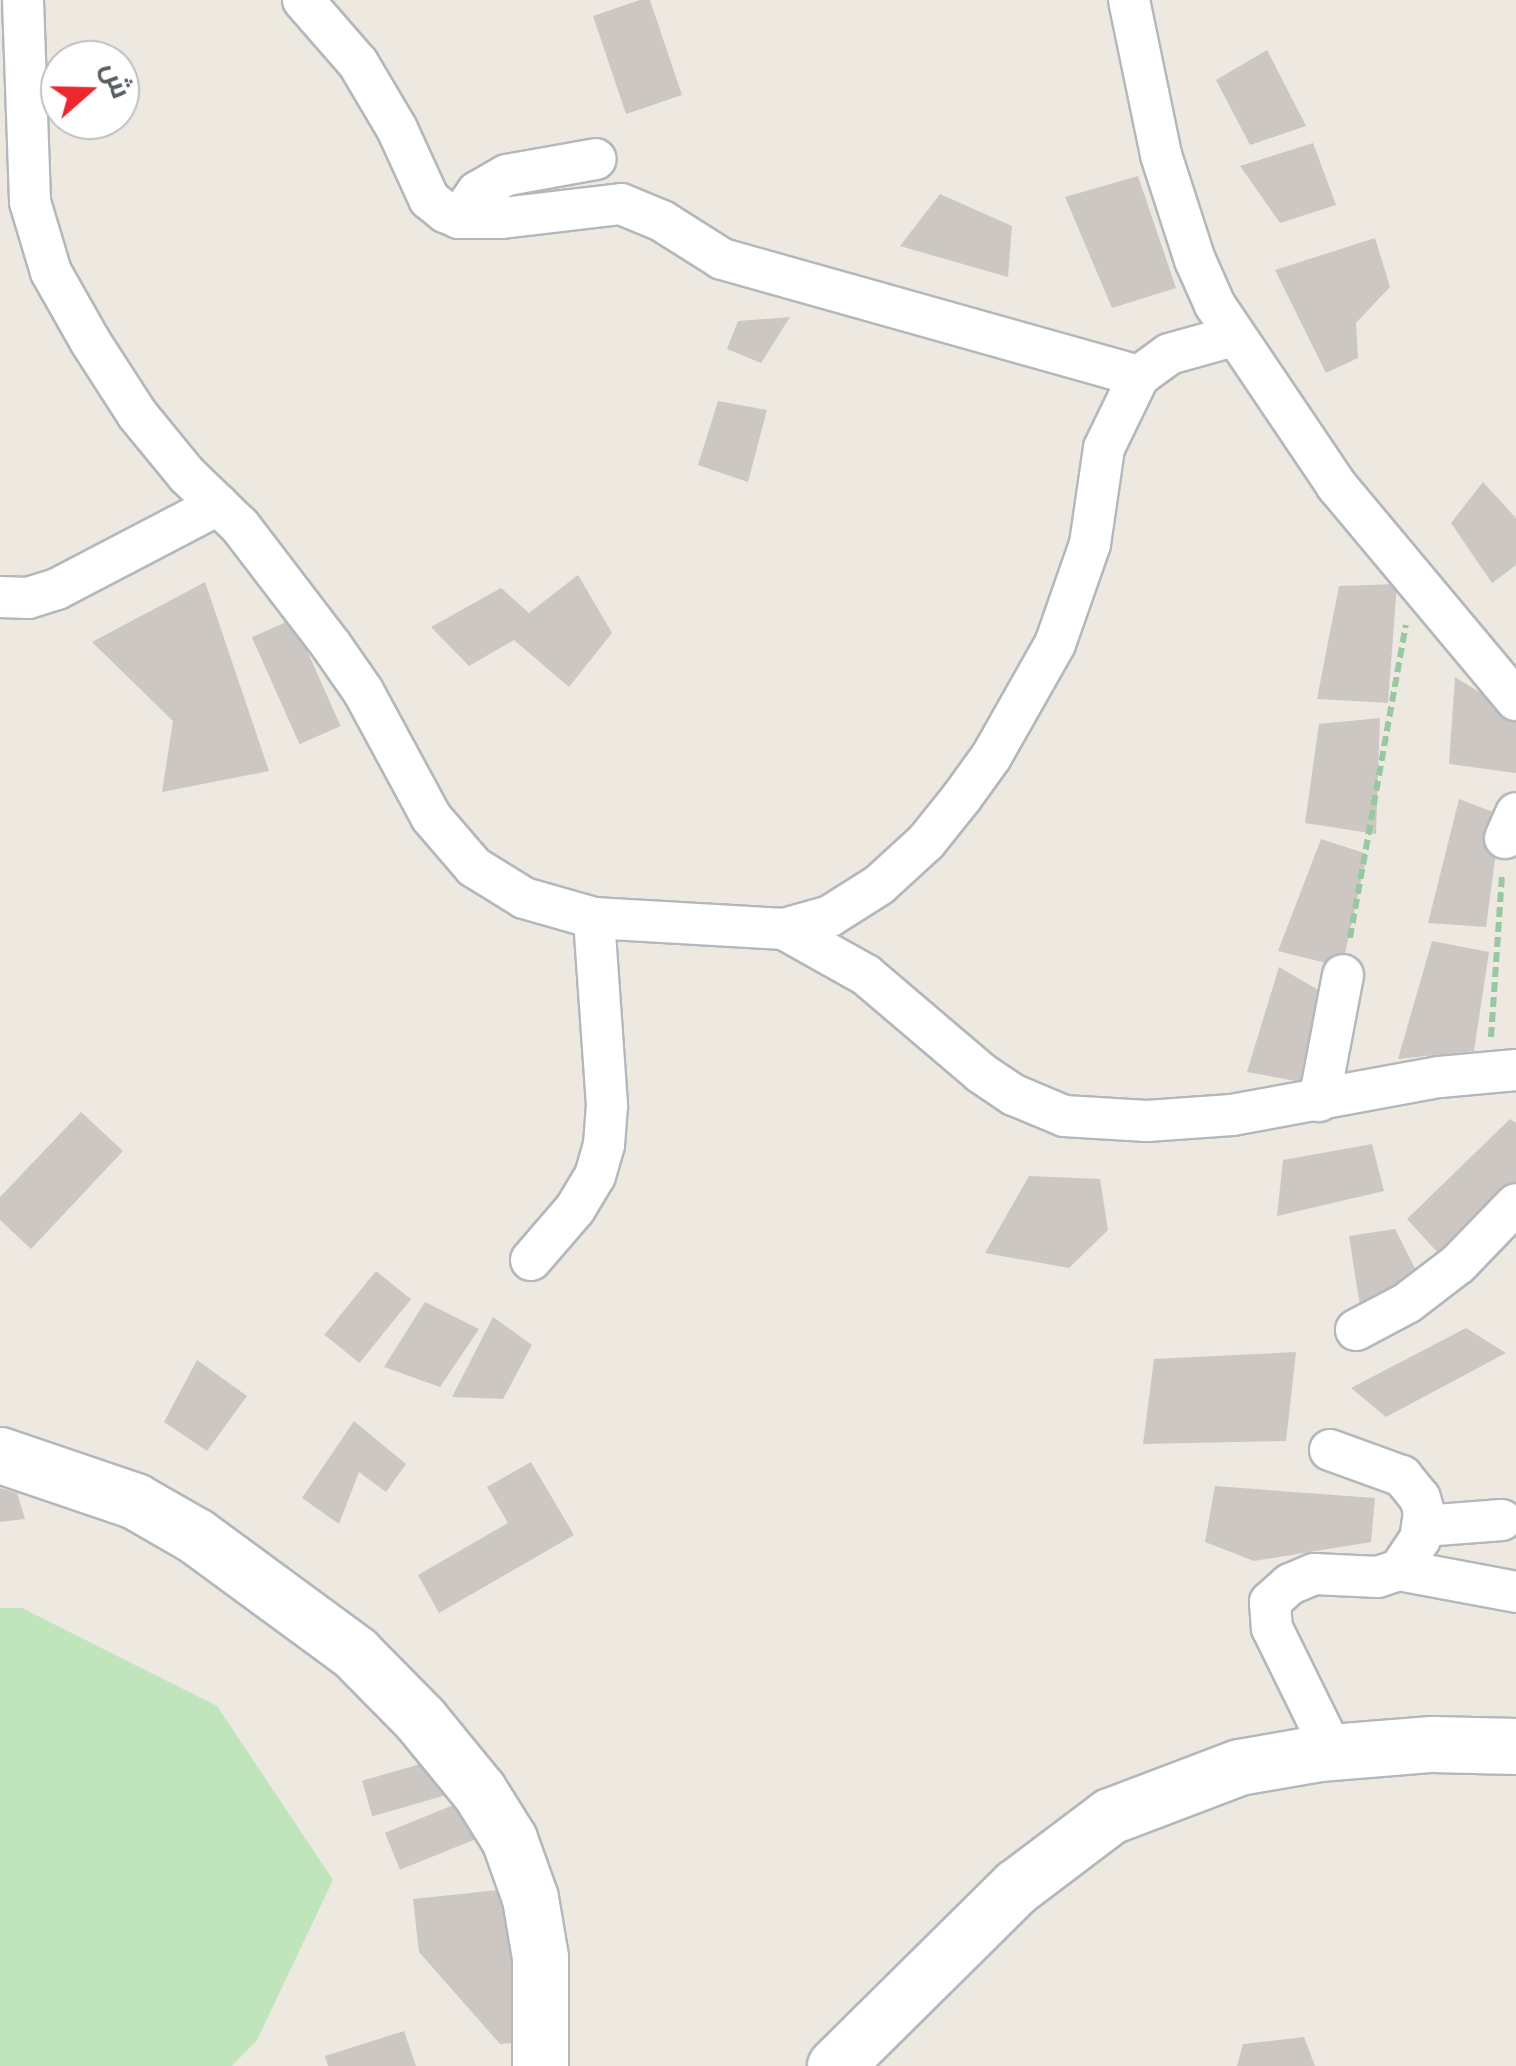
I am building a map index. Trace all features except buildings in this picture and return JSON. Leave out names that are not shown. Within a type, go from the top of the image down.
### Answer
[{"type":"main road","points":[[0,1454],[135,1501],[196,1536],[355,1653],[420,1718],[479,1791],[509,1839],[525,1883],[540,1956],[540,2066]]},
{"type":"main road","points":[[835,2066],[1016,1887],[1110,1816],[1239,1767],[1333,1752],[1432,1744],[1516,1746]]},
{"type":"street","points":[[23,0],[30,202],[52,272],[137,414],[218,505],[331,645],[364,692],[431,817],[474,867],[524,898],[594,918],[784,928],[830,916],[879,885],[926,842],[990,757],[1073,602],[1090,544],[1104,448],[1139,376],[1169,354],[1234,336]]},
{"type":"street","points":[[1129,0],[1170,185],[1195,260],[1234,336],[1337,486],[1516,700]]},
{"type":"street","points":[[305,1],[379,95],[430,199],[459,218],[620,204],[662,221],[722,259],[1139,376]]},
{"type":"street","points":[[459,218],[477,192],[507,176],[596,160]]},
{"type":"street","points":[[0,597],[28,598],[57,590],[218,505]]},
{"type":"street","points":[[531,1260],[576,1208],[595,1176],[604,1145],[608,1106],[594,918]]},
{"type":"street","points":[[784,928],[866,976],[950,1049],[1014,1096],[1064,1116],[1147,1121],[1274,1110],[1502,1070]]},
{"type":"street","points":[[1319,1100],[1343,974]]},
{"type":"street","points":[[1356,1330],[1408,1303],[1458,1264],[1516,1204]]},
{"type":"street","points":[[1330,1450],[1402,1476],[1420,1498],[1424,1526],[1412,1556],[1400,1570]]},
{"type":"street","points":[[1424,1526],[1502,1520]]},
{"type":"street","points":[[1333,1752],[1272,1628],[1270,1602],[1290,1584],[1314,1574],[1378,1577],[1400,1570],[1516,1592]]},
{"type":"path","points":[[1343,974],[1414,580]]},
{"type":"path","points":[[1502,1070],[1510,826]]},
{"type":"green space","points":[[0,1608],[22,1608],[217,1706],[333,1880],[257,2040],[232,2066],[0,2066]]}]
